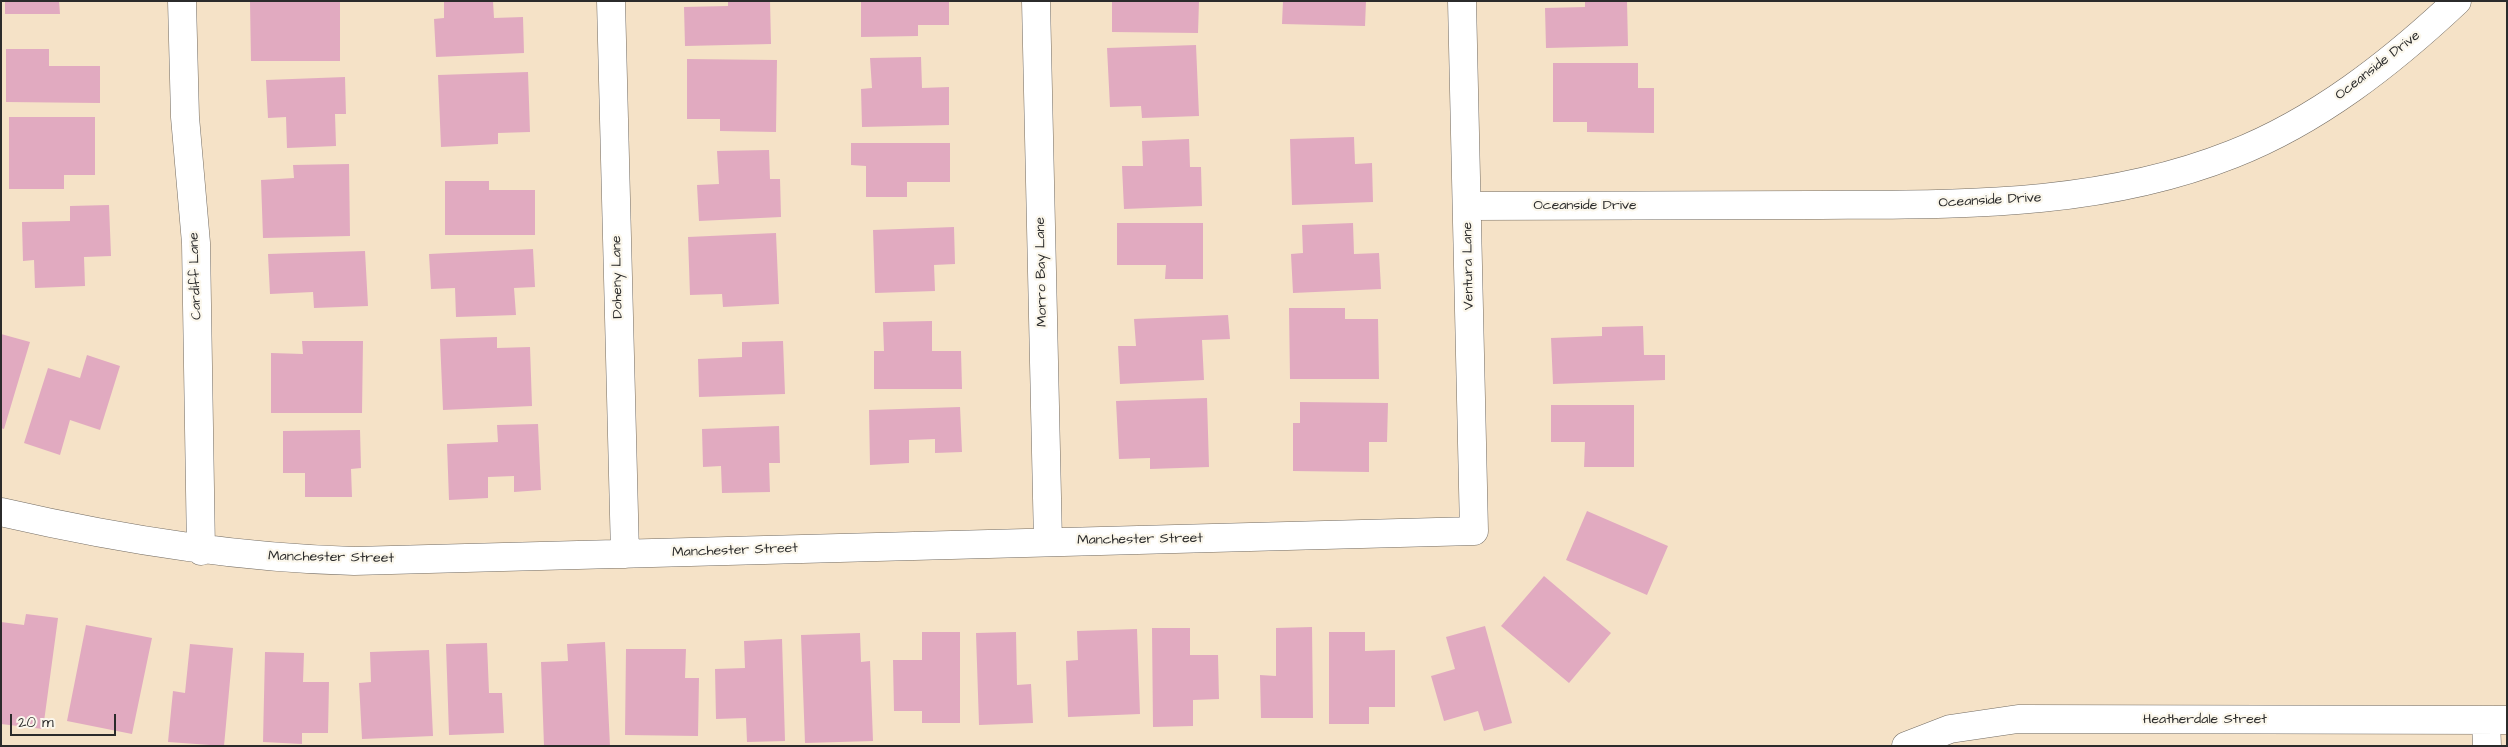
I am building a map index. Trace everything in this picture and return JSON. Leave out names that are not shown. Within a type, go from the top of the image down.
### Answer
[{"type":"street","name":"Cardiff Lane","points":[[182,1],[185,117],[196,243],[201,551]]},
{"type":"street","name":"Doheny Lane","points":[[611,1],[625,554]]},
{"type":"street","name":"Morro Bay Lane","points":[[1036,1],[1048,542]]},
{"type":"street","name":"Ventura Lane","points":[[1462,1],[1474,532]]},
{"type":"street","name":"Oceanside Drive","points":[[1468,206],[1987,204],[2088,194],[2166,177],[2234,154],[2315,113],[2383,66],[2457,1]]},
{"type":"street","name":"Manchester Street","points":[[1,512],[201,551],[283,559],[354,561],[1474,532]]},
{"type":"street","name":"Heatherdale Street","points":[[1906,746],[1950,729],[2018,719],[2493,729]]},
{"type":"building","points":[[5,1],[59,1],[60,14],[5,14]]},
{"type":"building","points":[[340,1],[340,61],[251,61],[250,2]]},
{"type":"building","points":[[444,1],[493,1],[494,18],[523,17],[524,53],[436,57],[434,19],[444,18]]},
{"type":"building","points":[[728,1],[770,1],[771,44],[685,46],[684,7],[728,6]]},
{"type":"building","points":[[861,1],[949,1],[949,25],[918,25],[918,36],[861,37]]},
{"type":"building","points":[[1112,1],[1199,1],[1198,33],[1112,32]]},
{"type":"building","points":[[1283,1],[1366,1],[1365,26],[1282,24]]},
{"type":"building","points":[[1585,1],[1627,1],[1628,46],[1546,48],[1545,8],[1585,7]]},
{"type":"building","points":[[1196,45],[1199,116],[1142,118],[1141,106],[1110,107],[1107,48]]},
{"type":"building","points":[[6,49],[49,49],[49,66],[100,66],[100,103],[6,102]]},
{"type":"building","points":[[921,57],[922,88],[949,87],[949,125],[862,127],[861,89],[872,88],[870,58]]},
{"type":"building","points":[[687,59],[777,60],[776,132],[720,131],[720,119],[687,119]]},
{"type":"building","points":[[1553,63],[1638,63],[1638,88],[1654,88],[1654,133],[1587,132],[1587,122],[1553,122]]},
{"type":"building","points":[[528,72],[530,132],[498,133],[498,144],[441,147],[438,75]]},
{"type":"building","points":[[345,77],[346,114],[335,114],[336,146],[287,148],[286,117],[268,118],[266,80]]},
{"type":"building","points":[[9,117],[95,117],[95,175],[64,175],[64,189],[9,189]]},
{"type":"building","points":[[1354,137],[1355,164],[1372,163],[1373,202],[1292,205],[1290,139]]},
{"type":"building","points":[[1189,139],[1190,167],[1201,167],[1202,206],[1124,209],[1122,166],[1143,166],[1142,141]]},
{"type":"building","points":[[851,143],[950,143],[950,182],[907,182],[907,197],[866,197],[866,166],[851,165]]},
{"type":"building","points":[[769,150],[770,179],[780,179],[781,217],[699,221],[697,185],[719,184],[717,151]]},
{"type":"building","points":[[349,164],[350,236],[263,238],[261,180],[294,178],[293,165]]},
{"type":"building","points":[[445,181],[489,181],[489,190],[535,190],[535,235],[445,235]]},
{"type":"building","points":[[109,205],[111,256],[84,257],[85,286],[35,288],[34,260],[23,261],[22,222],[70,221],[70,206]]},
{"type":"building","points":[[1117,223],[1203,223],[1203,279],[1165,279],[1166,265],[1117,265]]},
{"type":"building","points":[[1353,223],[1354,254],[1379,253],[1381,289],[1293,293],[1291,254],[1303,253],[1302,225]]},
{"type":"building","points":[[954,227],[955,264],[934,265],[935,291],[875,293],[873,230]]},
{"type":"building","points":[[776,233],[779,304],[723,307],[722,294],[690,295],[688,237]]},
{"type":"building","points":[[533,249],[535,287],[514,288],[516,315],[456,317],[455,288],[431,289],[429,254]]},
{"type":"building","points":[[365,251],[368,306],[314,308],[313,292],[270,294],[268,254]]},
{"type":"building","points":[[1289,308],[1345,308],[1345,319],[1378,319],[1379,379],[1290,379]]},
{"type":"building","points":[[1228,315],[1230,339],[1202,340],[1204,380],[1120,384],[1118,346],[1136,346],[1134,319]]},
{"type":"building","points":[[932,321],[932,351],[961,351],[962,389],[874,389],[874,351],[884,351],[883,322]]},
{"type":"building","points":[[1643,326],[1644,355],[1665,355],[1665,380],[1553,384],[1551,338],[1602,336],[1602,327]]},
{"type":"building","points":[[1,334],[30,342],[4,429],[1,428]]},
{"type":"building","points":[[497,337],[497,348],[530,347],[532,406],[443,410],[440,339]]},
{"type":"building","points":[[302,341],[363,341],[362,413],[271,413],[271,353],[303,354]]},
{"type":"building","points":[[783,341],[785,394],[699,397],[698,359],[742,357],[742,342]]},
{"type":"building","points":[[87,355],[120,366],[100,430],[70,420],[60,455],[24,443],[48,368],[80,378]]},
{"type":"building","points":[[1207,398],[1209,467],[1150,469],[1150,458],[1119,459],[1116,401]]},
{"type":"building","points":[[1300,402],[1388,403],[1387,442],[1369,442],[1369,472],[1293,471],[1293,423],[1300,423]]},
{"type":"building","points":[[1551,405],[1634,405],[1634,467],[1584,467],[1585,442],[1551,442]]},
{"type":"building","points":[[960,407],[962,452],[935,453],[935,439],[909,440],[909,463],[870,465],[869,410]]},
{"type":"building","points":[[538,424],[541,490],[514,492],[514,476],[488,477],[488,498],[449,500],[447,444],[498,442],[497,425]]},
{"type":"building","points":[[779,426],[780,463],[769,463],[770,492],[722,493],[721,466],[703,467],[702,429]]},
{"type":"building","points":[[360,430],[361,468],[351,469],[352,497],[305,497],[305,473],[283,473],[283,431]]},
{"type":"building","points":[[1587,511],[1668,546],[1647,595],[1566,560]]},
{"type":"building","points":[[1544,576],[1611,633],[1569,683],[1501,626]]},
{"type":"building","points":[[26,614],[58,618],[43,729],[1,724],[1,622],[24,625]]},
{"type":"building","points":[[86,625],[152,638],[132,734],[67,721]]},
{"type":"building","points":[[1485,626],[1512,723],[1484,731],[1478,711],[1444,721],[1431,676],[1455,669],[1446,637]]},
{"type":"building","points":[[1312,627],[1313,718],[1261,718],[1260,675],[1276,676],[1276,628]]},
{"type":"building","points":[[1152,628],[1190,628],[1190,655],[1218,655],[1219,699],[1193,700],[1193,726],[1153,727]]},
{"type":"building","points":[[1137,629],[1140,714],[1068,717],[1066,661],[1078,660],[1077,631]]},
{"type":"building","points":[[922,632],[960,632],[960,723],[922,723],[922,711],[894,711],[893,660],[922,660]]},
{"type":"building","points":[[1016,632],[1017,685],[1031,684],[1033,723],[979,725],[976,633]]},
{"type":"building","points":[[1329,632],[1365,632],[1365,651],[1395,650],[1395,707],[1369,707],[1369,724],[1329,724]]},
{"type":"building","points":[[860,633],[861,662],[870,661],[873,741],[805,743],[801,635]]},
{"type":"building","points":[[782,639],[785,741],[747,742],[746,718],[716,719],[715,669],[745,668],[744,641]]},
{"type":"building","points":[[605,642],[610,746],[544,746],[541,662],[568,661],[567,644]]},
{"type":"building","points":[[487,643],[489,693],[502,693],[504,733],[449,735],[446,644]]},
{"type":"building","points":[[190,644],[233,648],[224,746],[168,742],[173,691],[185,693]]},
{"type":"building","points":[[626,649],[686,649],[685,678],[699,678],[698,736],[625,735]]},
{"type":"building","points":[[429,650],[433,736],[362,739],[359,683],[371,682],[370,652]]},
{"type":"building","points":[[265,652],[304,653],[303,682],[329,682],[328,733],[302,733],[302,744],[263,742]]}]
